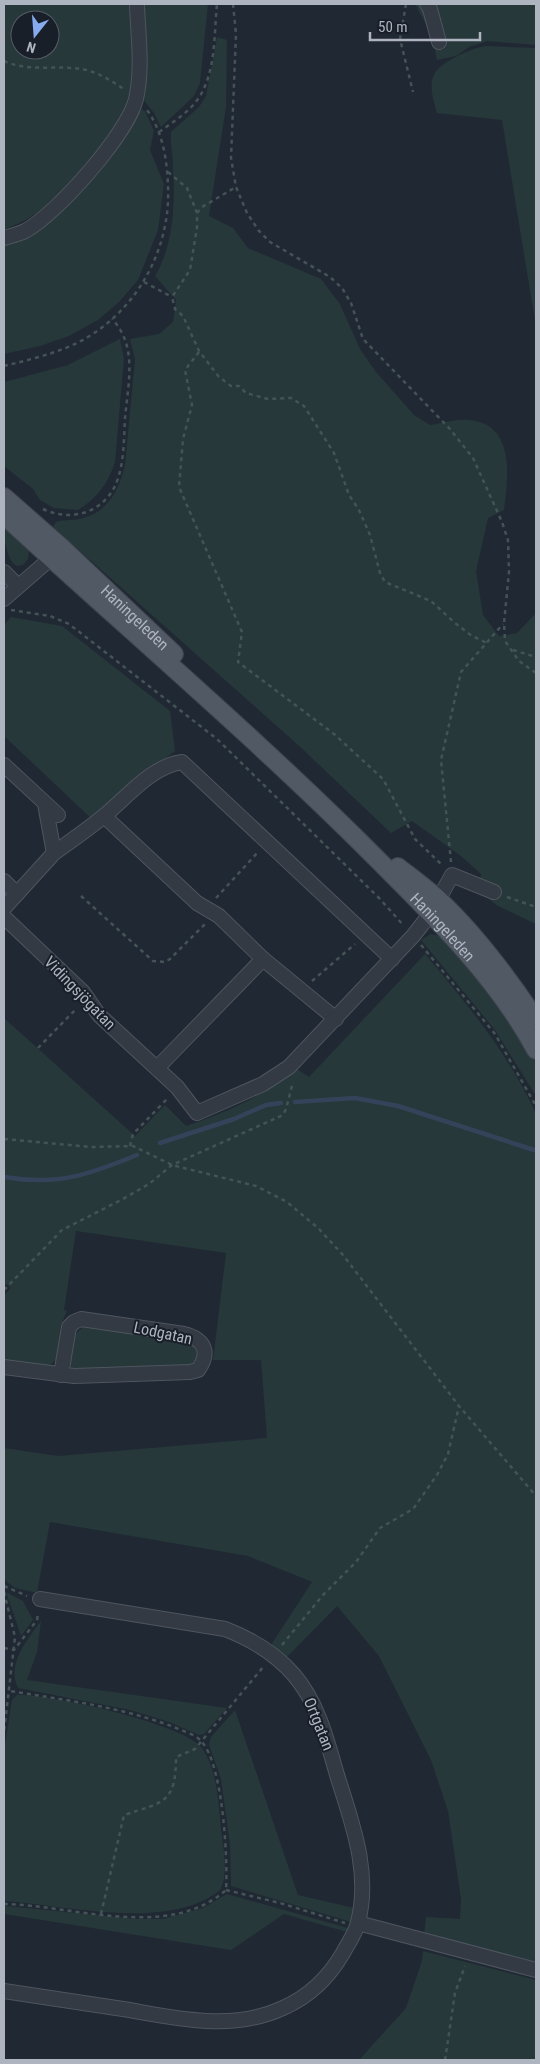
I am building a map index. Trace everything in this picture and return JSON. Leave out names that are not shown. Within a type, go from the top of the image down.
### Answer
[{"type":"main road","name":"Haningeleden","points":[[4,497],[57,553],[187,667],[257,744],[498,966],[536,1020]]},
{"type":"main road","name":"Haningeleden","points":[[4,515],[57,553]]},
{"type":"main road","name":"Haningeleden","points":[[435,906],[536,1050]]},
{"type":"street","points":[[4,238],[25,232],[48,215],[121,131],[132,112],[140,75],[137,4]]},
{"type":"street","points":[[427,4],[439,42]]},
{"type":"street","points":[[4,599],[17,585],[57,553]]},
{"type":"street","points":[[4,572],[17,585]]},
{"type":"street","points":[[4,908],[54,854],[169,764],[182,762],[392,959]]},
{"type":"street","points":[[4,766],[58,815]]},
{"type":"street","points":[[45,804],[54,854]]},
{"type":"street","points":[[104,816],[263,959],[336,1019]]},
{"type":"street","points":[[452,875],[494,892]]},
{"type":"street","name":"Vidingsjögatan","points":[[4,917],[75,984],[99,1015],[176,1087],[197,1113],[263,1084],[289,1067],[413,936],[435,906],[452,875]]},
{"type":"street","points":[[4,881],[17,894]]},
{"type":"street","points":[[157,1068],[263,959]]},
{"type":"street","name":"Lodgatan","points":[[4,1367],[60,1375],[95,1376],[198,1370],[204,1358],[203,1345],[199,1340],[184,1334],[81,1319],[69,1327],[60,1375]]},
{"type":"street","name":"Ortgatan","points":[[4,1991],[196,2021],[248,2020],[283,2008],[317,1986],[330,1973],[357,1925],[362,1897],[360,1854],[325,1733],[310,1698],[294,1675],[273,1655],[225,1629],[40,1599]]},
{"type":"street","points":[[357,1925],[536,1970]]},
{"type":"path","points":[[159,132],[184,114],[203,90],[211,60],[217,4]]},
{"type":"path","points":[[233,4],[236,34],[231,158],[236,187],[247,213],[259,231],[270,242],[330,277],[342,288],[351,303],[363,339],[449,428],[472,458],[502,522],[508,540],[509,572],[504,623],[506,641],[519,661],[536,673]]},
{"type":"path","points":[[406,4],[400,39],[412,92]]},
{"type":"path","points":[[4,61],[28,66],[83,69],[108,78],[136,98],[149,112],[159,132],[168,172],[167,220],[162,239],[144,282],[124,308],[112,319],[77,342],[30,360],[4,366]]},
{"type":"path","points":[[168,172],[187,188],[197,213],[197,227],[190,270],[172,298]]},
{"type":"path","points":[[197,213],[202,207],[236,187]]},
{"type":"path","points":[[144,282],[172,298],[175,309],[183,316],[199,351],[219,377],[231,386],[239,386],[246,393],[268,399],[291,398],[304,406],[334,453],[349,495],[359,510],[370,535],[380,573],[385,582],[431,601],[455,624],[472,636],[487,643]]},
{"type":"path","points":[[41,507],[62,515],[82,514],[98,507],[116,485],[121,465],[129,352],[120,326],[112,319]]},
{"type":"path","points":[[199,351],[185,370],[192,405],[183,439],[179,487],[242,632],[238,662],[334,734],[383,780],[415,839],[452,875]]},
{"type":"path","points":[[4,607],[13,611],[50,616],[69,624],[217,739],[380,899],[413,936],[495,1034],[536,1106]]},
{"type":"path","points":[[452,875],[441,760],[461,672],[504,623]]},
{"type":"path","points":[[511,650],[536,657]]},
{"type":"path","points":[[81,896],[147,958],[159,962],[170,959],[207,921],[209,911],[267,842]]},
{"type":"path","points":[[494,892],[536,907]]},
{"type":"path","points":[[300,990],[341,958],[364,934]]},
{"type":"path","points":[[38,1048],[86,998]]},
{"type":"path","points":[[4,1290],[62,1230],[149,1184],[172,1165],[282,1115],[293,1088],[289,1067]]},
{"type":"path","points":[[130,1146],[133,1134],[176,1087]]},
{"type":"path","points":[[4,1139],[85,1147],[130,1146],[143,1150],[172,1165],[256,1186],[274,1193],[300,1212],[343,1255],[459,1406],[536,1496]]},
{"type":"path","points":[[101,1914],[124,1815],[163,1801],[170,1794],[176,1775],[176,1757],[195,1749],[323,1595],[356,1562],[380,1528],[413,1509],[437,1475],[448,1454],[459,1406]]},
{"type":"path","points":[[4,1586],[22,1595],[40,1599],[36,1620],[14,1650]]},
{"type":"path","points":[[4,1592],[14,1627],[14,1650],[4,1732]]},
{"type":"path","points":[[4,1648],[14,1650]]},
{"type":"path","points":[[10,1691],[126,1711],[182,1730],[202,1741],[213,1765],[223,1809],[227,1859],[226,1890]]},
{"type":"path","points":[[4,1904],[140,1917],[168,1915],[202,1904],[226,1890],[357,1925]]},
{"type":"path","points":[[445,2060],[455,1993],[470,1952]]},
{"type":"shaded area","points":[[4,4],[129,4],[133,50],[132,73],[129,95],[124,109],[105,141],[79,174],[41,210],[4,230]]},
{"type":"shaded area","points":[[143,4],[208,4],[200,83],[194,96],[161,127],[154,113],[143,99]]},
{"type":"shaded area","points":[[415,4],[536,4],[536,45],[487,41],[469,47],[456,56],[437,60],[432,35]]},
{"type":"shaded area","points":[[217,37],[227,40],[226,107],[209,216],[233,228],[248,248],[321,279],[340,304],[360,349],[376,372],[414,415],[430,425],[459,420],[476,421],[489,426],[497,434],[503,445],[507,471],[504,510],[488,518],[476,571],[483,615],[499,636],[517,633],[536,613],[536,924],[498,906],[478,891],[481,874],[461,856],[412,821],[391,833],[297,744],[53,527],[56,522],[83,518],[100,510],[112,498],[123,474],[135,359],[130,339],[159,334],[173,322],[176,300],[155,276],[166,250],[172,223],[174,181],[171,132],[199,107],[206,96]]},
{"type":"shaded area","points":[[486,46],[536,48],[536,327],[502,120],[437,113],[432,95],[433,77],[441,66],[464,53]]},
{"type":"shaded area","points":[[138,108],[145,111],[154,131],[150,150],[164,184],[158,230],[138,280],[119,302],[98,320],[69,336],[40,346],[4,354],[4,244],[25,237],[45,226],[64,209],[99,169]]},
{"type":"shaded area","points":[[120,339],[124,359],[115,462],[112,470],[101,490],[91,501],[78,510],[54,508],[40,500],[33,489],[4,466],[4,382],[68,365]]},
{"type":"shaded area","points":[[4,523],[29,548],[28,559],[23,565],[17,566],[10,558],[6,547]]},
{"type":"shaded area","points":[[11,617],[62,626],[170,711],[175,751],[92,819],[4,736],[4,625]]},
{"type":"shaded area","points":[[431,934],[443,937],[449,942],[512,1022],[536,1063],[536,1096],[495,1030],[421,940]]},
{"type":"shaded area","points":[[425,954],[500,1050],[536,1114],[536,1963],[424,1934],[426,1917],[460,1919],[461,1899],[448,1811],[431,1760],[379,1656],[337,1606],[287,1657],[271,1645],[312,1582],[248,1556],[50,1522],[37,1593],[15,1588],[4,1579],[4,1448],[58,1456],[267,1438],[261,1360],[213,1360],[226,1253],[76,1231],[64,1310],[67,1311],[61,1325],[56,1360],[48,1367],[4,1362],[4,1295],[11,1288],[7,1284],[4,1286],[4,1018],[135,1136],[165,1105],[186,1126],[216,1115],[258,1095],[297,1069],[309,1077]]},
{"type":"shaded area","points":[[88,1325],[186,1340],[193,1346],[197,1356],[190,1366],[72,1369],[69,1350],[73,1337]]},
{"type":"shaded area","points":[[6,1592],[23,1601],[33,1620],[21,1636]]},
{"type":"shaded area","points":[[41,1621],[37,1652],[27,1680],[227,1708],[204,1734],[199,1735],[169,1722],[130,1710],[18,1688],[15,1670],[20,1652]]},
{"type":"shaded area","points":[[17,1695],[56,1699],[144,1720],[170,1729],[190,1739],[202,1748],[211,1766],[218,1798],[225,1860],[223,1884],[220,1890],[199,1903],[173,1910],[145,1913],[116,1913],[4,1901],[4,1750],[12,1700]]},
{"type":"shaded area","points":[[235,1710],[298,1895],[354,1908],[351,1922],[231,1886],[230,1845],[221,1779],[209,1745],[211,1737]]},
{"type":"shaded area","points":[[227,1894],[348,1928],[347,1932],[284,1914],[231,1950],[4,1914],[4,1907],[6,1906],[137,1919],[163,1919],[203,1908]]},
{"type":"shaded area","points":[[423,1951],[536,1980],[536,2060],[359,2060],[406,2008],[422,1961]]},
{"type":"waterway","points":[[295,1102],[355,1098],[398,1106],[534,1150]]},
{"type":"waterway","points":[[160,1143],[234,1119],[266,1105],[281,1103]]},
{"type":"waterway","points":[[4,1177],[40,1180],[72,1177],[137,1155]]}]
